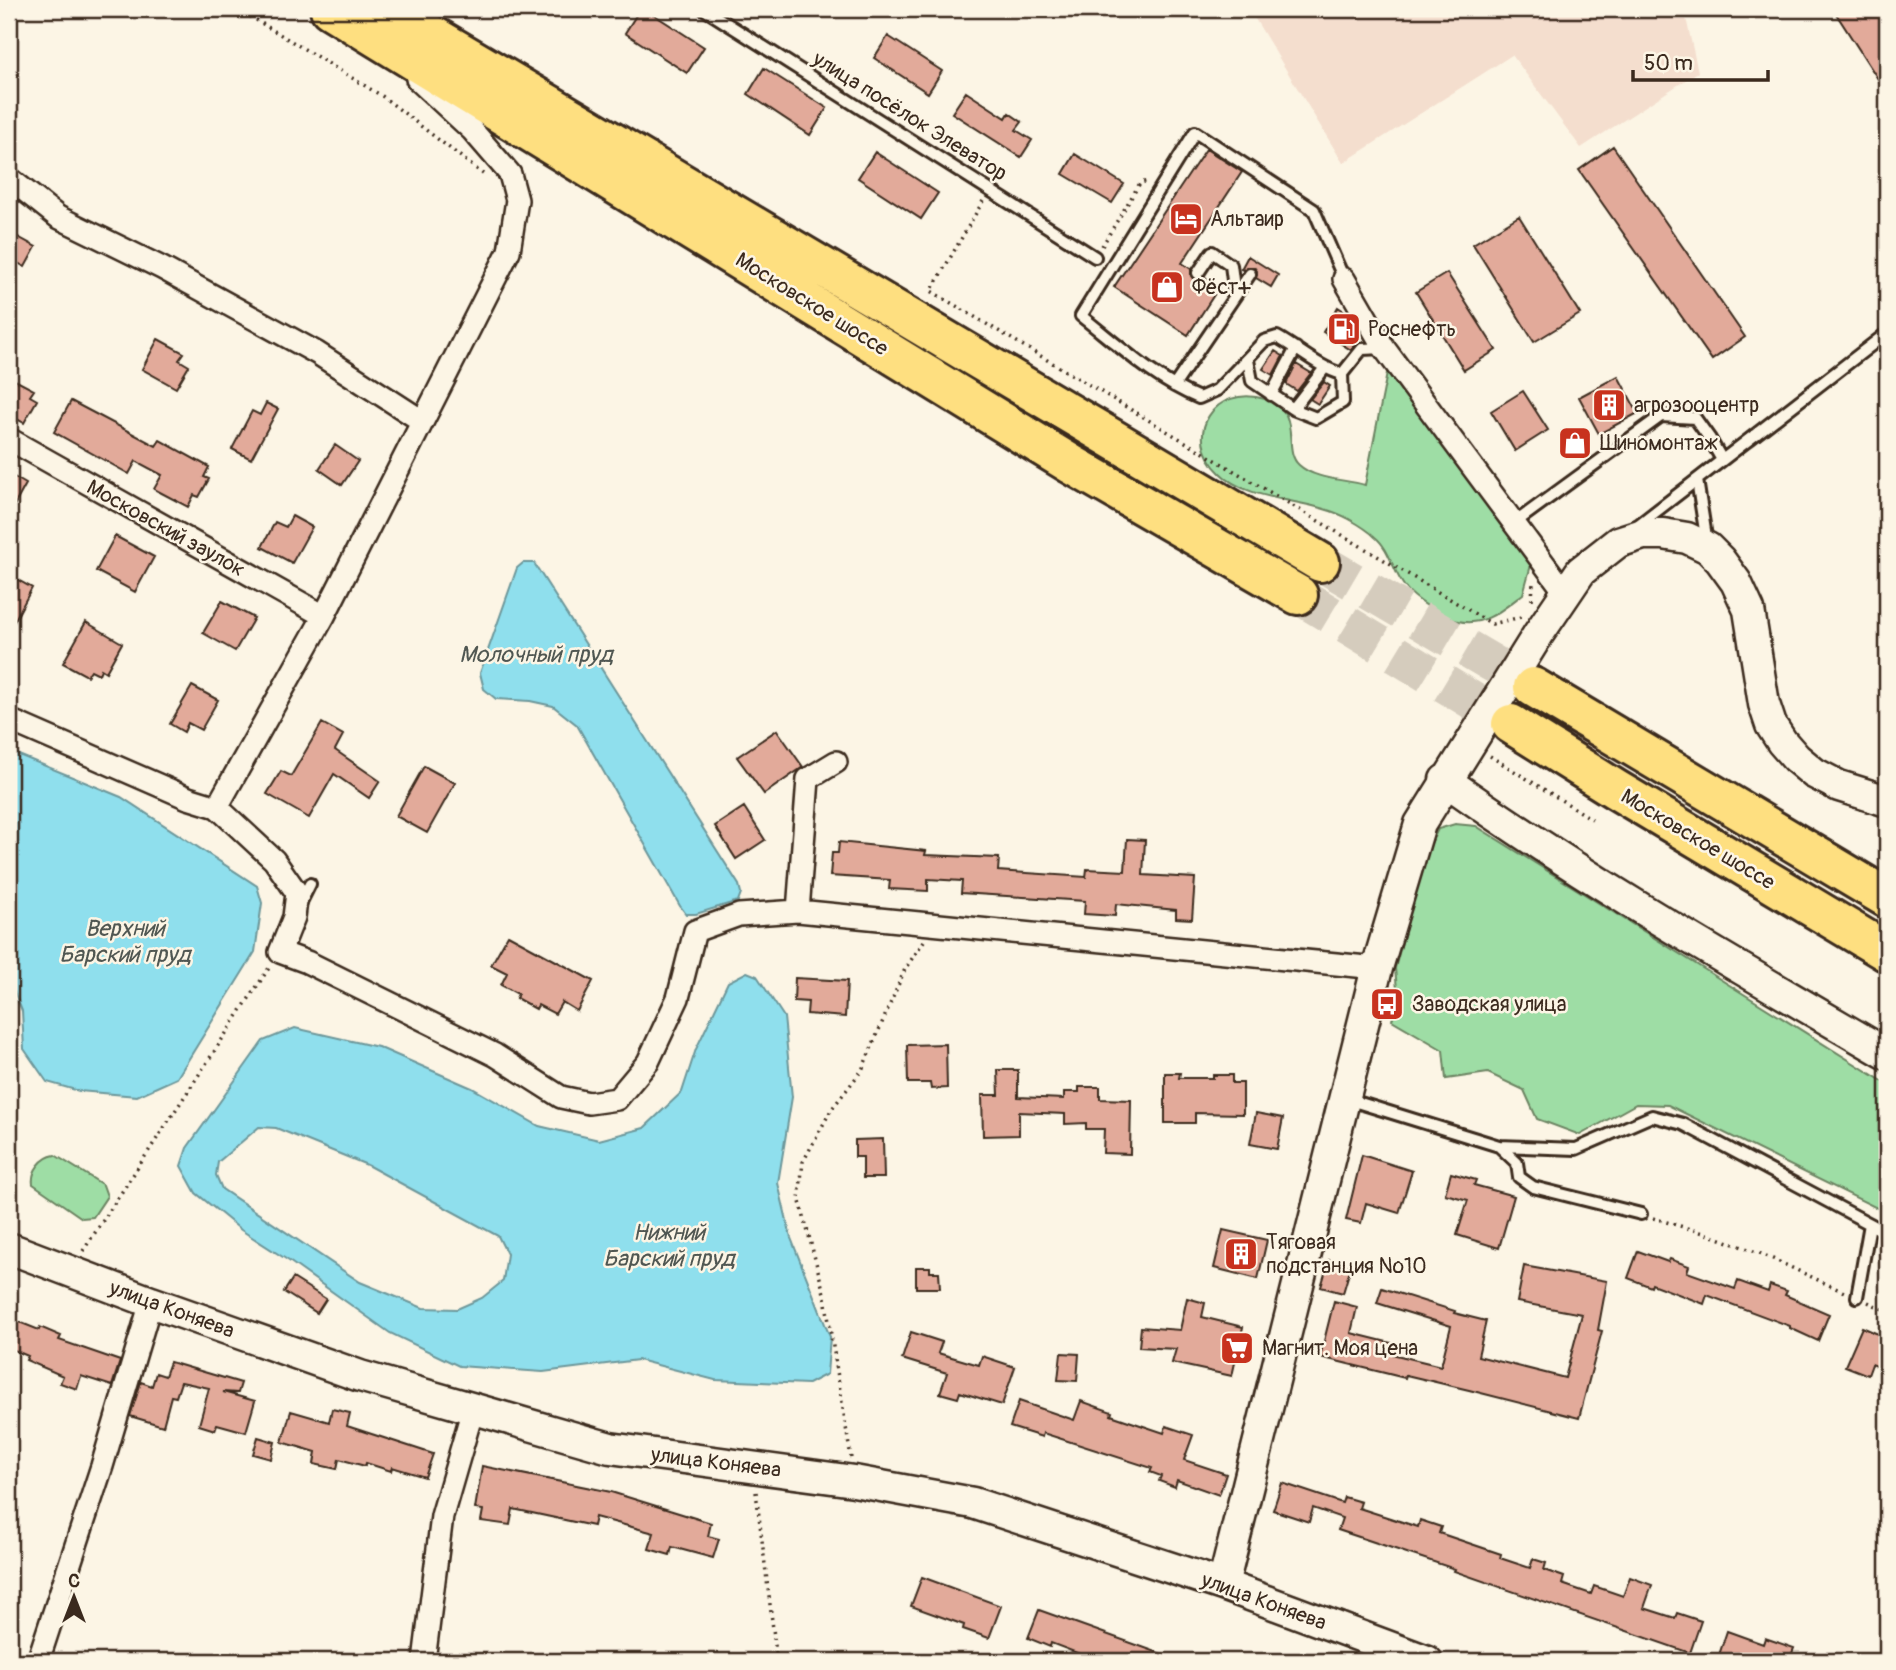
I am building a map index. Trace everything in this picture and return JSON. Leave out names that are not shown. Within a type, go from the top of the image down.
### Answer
[{"type":"highway","name":"Московское шоссе","points":[[330,9],[375,18],[1320,562]]},
{"type":"highway","name":"Московское шоссе","points":[[375,18],[1072,464],[1298,595]]},
{"type":"highway","points":[[1533,687],[1887,898]]},
{"type":"highway","name":"Московское шоссе","points":[[1511,724],[1887,952]]},
{"type":"street","points":[[217,807],[324,616],[509,251],[517,200],[510,174],[375,18]]},
{"type":"street","points":[[9,178],[58,217],[162,268],[317,353],[422,421]]},
{"type":"street","points":[[1344,279],[1384,348],[1513,524],[1559,602]]},
{"type":"street","name":"Московский заулок","points":[[9,439],[324,616]]},
{"type":"street","points":[[1223,1585],[1377,968],[1420,824],[1559,602],[1581,572],[1618,542],[1643,534],[1687,538],[1708,548],[1720,559],[1736,582],[1749,610],[1764,704],[1771,725],[1782,742],[1814,773],[1839,786],[1887,801]]},
{"type":"street","points":[[9,720],[188,798],[217,807],[274,860],[297,893],[294,917],[280,952],[307,962],[495,1055],[561,1097],[589,1103],[617,1098],[648,1062],[678,998],[695,931],[739,915],[798,911],[1377,968]]},
{"type":"street","points":[[798,911],[808,779],[836,762]]},
{"type":"street","points":[[1446,780],[1508,825],[1703,947],[1887,1054]]},
{"type":"street","name":"улица Коняева","points":[[9,1248],[360,1376],[473,1409],[610,1448],[854,1481],[973,1503],[1223,1585],[1427,1661]]},
{"type":"street","points":[[38,1661],[102,1466],[151,1302]]},
{"type":"street","points":[[424,1661],[442,1516],[473,1409]]},
{"type":"lane","name":"улица посёлок Элеватор","points":[[704,9],[1095,257]]},
{"type":"lane","points":[[1342,374],[1324,369],[1277,337],[1264,341],[1217,390],[1199,398],[1174,386],[1081,316],[1195,131],[1314,210],[1344,279]]},
{"type":"lane","points":[[1198,273],[1212,252],[1231,265],[1236,296]]},
{"type":"lane","points":[[1174,386],[1250,274]]},
{"type":"lane","points":[[1618,542],[1887,333]]},
{"type":"lane","points":[[1271,395],[1296,348]]},
{"type":"lane","points":[[1248,360],[1252,381],[1293,409],[1316,418],[1343,402],[1342,374],[1362,348],[1384,348]]},
{"type":"lane","points":[[1293,409],[1324,369]]},
{"type":"lane","points":[[1513,524],[1661,416],[1695,418],[1722,460]]},
{"type":"lane","points":[[1697,480],[1708,548]]},
{"type":"lane","points":[[294,917],[310,884]]},
{"type":"lane","points":[[687,925],[739,915]]},
{"type":"lane","points":[[1345,1098],[1499,1146],[1576,1149],[1652,1116],[1683,1124],[1887,1233]]},
{"type":"lane","points":[[1499,1146],[1517,1163],[1519,1177],[1533,1187],[1641,1214]]},
{"type":"lane","points":[[1857,1297],[1870,1224]]},
{"type":"path","points":[[190,9],[200,15],[203,9]]},
{"type":"path","points":[[239,9],[382,96],[486,176]]},
{"type":"path","points":[[1095,257],[1140,183],[1168,176]]},
{"type":"path","points":[[990,190],[931,291],[1492,624],[1519,619],[1532,602],[1559,602]]},
{"type":"path","points":[[1490,756],[1592,819]]},
{"type":"path","points":[[854,1481],[825,1297],[799,1198],[803,1162],[831,1110],[862,1070],[905,969],[935,925]]},
{"type":"path","points":[[70,1272],[280,952]]},
{"type":"path","points":[[1641,1214],[1751,1250],[1887,1311]]},
{"type":"path","points":[[753,1466],[776,1661]]},
{"type":"shaded area","points":[[1249,9],[1684,9],[1698,72],[1581,148],[1512,55],[1343,163]]},
{"type":"green space","points":[[1389,363],[1531,565],[1523,594],[1501,611],[1485,619],[1458,621],[1437,612],[1405,587],[1380,542],[1363,527],[1334,512],[1264,495],[1232,483],[1209,458],[1203,443],[1209,416],[1218,406],[1231,399],[1247,396],[1265,399],[1284,412],[1294,458],[1299,465],[1313,474],[1365,485]]},
{"type":"green space","points":[[1455,824],[1476,826],[1887,1084],[1887,1213],[1668,1105],[1636,1104],[1580,1135],[1537,1119],[1524,1090],[1488,1073],[1446,1079],[1443,1050],[1392,1020],[1398,1000],[1395,968],[1426,853],[1438,829]]},
{"type":"green space","points":[[55,1155],[103,1185],[107,1196],[93,1217],[82,1218],[33,1184],[38,1165]]},
{"type":"water","name":"Молочный пруд","points":[[523,563],[534,563],[739,885],[741,893],[738,901],[696,914],[686,914],[577,725],[553,706],[530,701],[496,699],[484,689],[480,673],[517,568]]},
{"type":"water","name":"Верхний Барский пруд","points":[[9,751],[121,797],[257,886],[262,903],[255,952],[177,1078],[137,1096],[79,1091],[47,1082],[24,1049],[22,1011],[9,979]]},
{"type":"water","name":"Нижний Барский пруд","points":[[747,972],[757,976],[784,1017],[792,1097],[778,1183],[791,1238],[830,1337],[827,1374],[808,1384],[715,1380],[638,1360],[543,1372],[459,1366],[390,1333],[241,1230],[196,1193],[181,1166],[187,1148],[263,1041],[295,1028],[378,1047],[472,1088],[539,1126],[599,1140],[644,1128],[682,1092],[696,1049],[728,982]],"holes":[[[259,1127],[276,1128],[367,1165],[498,1236],[507,1254],[503,1281],[482,1298],[457,1309],[423,1308],[360,1282],[222,1189],[216,1175],[218,1162]]]},
{"type":"building","points":[[640,9],[645,9],[704,47],[687,73],[625,33]]},
{"type":"building","points":[[1833,9],[1887,9],[1887,93]]},
{"type":"building","points":[[888,36],[942,71],[928,93],[874,58]]},
{"type":"building","points":[[764,68],[827,108],[810,135],[748,94]]},
{"type":"building","points":[[966,92],[1006,118],[1009,113],[1022,122],[1016,130],[1032,140],[1021,157],[952,113]]},
{"type":"building","points":[[1613,146],[1745,337],[1712,360],[1579,170]]},
{"type":"building","points":[[1206,149],[1242,172],[1182,263],[1191,269],[1194,280],[1205,277],[1219,287],[1188,335],[1114,287]]},
{"type":"building","points":[[875,152],[938,193],[921,219],[858,178]]},
{"type":"building","points":[[1075,154],[1124,184],[1112,203],[1063,174]]},
{"type":"building","points":[[1519,216],[1580,314],[1534,342],[1473,244]]},
{"type":"building","points":[[9,232],[36,247],[25,267],[9,258]]},
{"type":"building","points":[[1248,256],[1278,275],[1271,287],[1256,278],[1257,271],[1254,267],[1241,269]]},
{"type":"building","points":[[1447,273],[1496,350],[1464,370],[1416,292]]},
{"type":"building","name":"Роснефть","points":[[1338,307],[1349,314],[1361,334],[1351,350],[1323,332]]},
{"type":"building","points":[[158,339],[184,353],[179,360],[189,366],[176,388],[142,369]]},
{"type":"building","points":[[1275,351],[1283,356],[1273,375],[1263,369]]},
{"type":"building","points":[[1296,364],[1311,373],[1297,391],[1286,384]]},
{"type":"building","name":"агрозооцентр","points":[[1618,376],[1638,413],[1599,434],[1579,397]]},
{"type":"building","points":[[9,377],[34,390],[30,396],[37,400],[24,423],[9,415]]},
{"type":"building","points":[[1324,382],[1330,386],[1318,404],[1310,399]]},
{"type":"building","points":[[1523,391],[1548,430],[1515,451],[1491,411]]},
{"type":"building","points":[[71,401],[156,446],[160,440],[209,467],[204,477],[209,479],[199,497],[194,495],[188,507],[154,489],[162,475],[136,461],[129,474],[54,432]]},
{"type":"building","points":[[266,403],[278,409],[251,459],[232,449],[252,411],[260,415]]},
{"type":"building","points":[[335,445],[358,461],[342,485],[319,469]]},
{"type":"building","points":[[9,474],[26,484],[9,515]]},
{"type":"building","points":[[292,516],[312,527],[292,563],[262,547],[275,522],[286,527]]},
{"type":"building","points":[[115,536],[154,557],[135,592],[96,571]]},
{"type":"building","points":[[9,575],[32,588],[9,631]]},
{"type":"building","points":[[222,601],[254,618],[235,651],[203,633]]},
{"type":"building","points":[[86,622],[122,643],[106,672],[101,669],[99,674],[91,670],[87,676],[63,663]]},
{"type":"building","points":[[192,686],[218,700],[201,730],[188,723],[184,732],[170,724]]},
{"type":"building","points":[[322,723],[343,735],[335,750],[380,781],[369,798],[334,774],[309,818],[267,794],[281,771],[291,776]]},
{"type":"building","points":[[777,730],[803,767],[764,794],[737,757]]},
{"type":"building","points":[[424,766],[455,783],[427,833],[396,816]]},
{"type":"building","points":[[744,807],[765,840],[736,859],[715,826]]},
{"type":"building","points":[[1127,839],[1145,840],[1143,875],[1195,878],[1192,919],[1176,918],[1176,910],[1116,904],[1115,916],[1084,914],[1085,901],[961,893],[962,881],[928,879],[928,891],[889,889],[890,880],[830,876],[832,853],[838,853],[839,842],[926,851],[925,855],[999,858],[998,871],[1086,877],[1087,869],[1125,871]]},
{"type":"building","points":[[508,935],[593,981],[577,1011],[562,1002],[555,1014],[538,1005],[536,1009],[516,998],[518,994],[501,985],[507,973],[491,965]]},
{"type":"building","points":[[795,978],[847,981],[845,1017],[807,1014],[808,1002],[794,1001]]},
{"type":"building","points":[[946,1044],[947,1088],[931,1089],[930,1083],[908,1083],[907,1045]]},
{"type":"building","points":[[998,1070],[1018,1070],[1018,1097],[1064,1099],[1064,1092],[1079,1092],[1079,1087],[1100,1087],[1100,1099],[1131,1100],[1130,1154],[1103,1153],[1104,1129],[1086,1129],[1086,1123],[1065,1124],[1065,1114],[1019,1112],[1019,1135],[983,1136],[982,1095],[999,1095]]},
{"type":"building","points":[[1165,1073],[1180,1073],[1179,1078],[1232,1075],[1232,1083],[1243,1083],[1243,1114],[1195,1113],[1195,1123],[1165,1123]]},
{"type":"building","points":[[1256,1113],[1283,1118],[1277,1149],[1250,1144]]},
{"type":"building","points":[[883,1139],[884,1178],[863,1178],[863,1157],[855,1157],[855,1140]]},
{"type":"building","points":[[1362,1155],[1412,1171],[1399,1213],[1366,1203],[1361,1223],[1346,1220]]},
{"type":"building","points":[[1451,1173],[1476,1180],[1474,1185],[1514,1196],[1499,1248],[1457,1235],[1468,1200],[1445,1194]]},
{"type":"building","name":"Тяговая подстанция №10","points":[[1223,1230],[1267,1240],[1258,1279],[1214,1268]]},
{"type":"building","points":[[1638,1251],[1689,1266],[1687,1272],[1735,1289],[1738,1281],[1768,1292],[1770,1285],[1787,1291],[1785,1295],[1829,1314],[1818,1341],[1790,1326],[1707,1295],[1704,1304],[1628,1278]]},
{"type":"building","points":[[1329,1260],[1351,1266],[1343,1293],[1321,1287]]},
{"type":"building","points":[[1524,1266],[1607,1281],[1598,1330],[1602,1331],[1579,1418],[1406,1375],[1405,1378],[1320,1357],[1334,1301],[1357,1307],[1351,1333],[1395,1344],[1392,1354],[1441,1366],[1451,1326],[1377,1303],[1382,1288],[1486,1321],[1478,1356],[1565,1378],[1582,1314],[1517,1302]]},
{"type":"building","points":[[916,1267],[930,1267],[930,1272],[939,1272],[940,1288],[916,1288]]},
{"type":"building","points":[[293,1278],[326,1299],[317,1313],[284,1292]]},
{"type":"building","points":[[1187,1298],[1205,1303],[1202,1317],[1243,1327],[1232,1376],[1172,1363],[1176,1349],[1139,1347],[1141,1327],[1180,1330]]},
{"type":"building","points":[[9,1318],[39,1330],[40,1327],[61,1336],[59,1340],[120,1361],[112,1386],[81,1376],[77,1389],[60,1383],[63,1376],[26,1360],[28,1356],[9,1348]]},
{"type":"building","points":[[1862,1327],[1887,1338],[1887,1353],[1881,1368],[1872,1364],[1868,1375],[1845,1366]]},
{"type":"building","points":[[911,1332],[942,1342],[938,1353],[979,1365],[982,1356],[1015,1367],[1002,1405],[960,1392],[958,1398],[940,1393],[947,1373],[902,1359]]},
{"type":"building","points":[[1061,1353],[1079,1354],[1077,1381],[1058,1380]]},
{"type":"building","points":[[170,1362],[241,1383],[238,1393],[223,1392],[255,1401],[246,1432],[217,1424],[215,1430],[199,1425],[209,1388],[181,1382],[176,1397],[171,1396],[163,1426],[130,1416],[141,1382],[152,1386],[156,1373],[165,1376]]},
{"type":"building","points":[[1019,1401],[1074,1420],[1081,1401],[1112,1412],[1111,1415],[1164,1433],[1166,1426],[1193,1435],[1184,1460],[1226,1474],[1219,1495],[1177,1480],[1175,1487],[1159,1481],[1161,1476],[1150,1472],[1152,1468],[1043,1433],[1042,1437],[1010,1427]]},
{"type":"building","points":[[332,1409],[350,1413],[347,1426],[433,1454],[425,1477],[392,1467],[391,1471],[366,1463],[365,1466],[339,1459],[337,1469],[314,1464],[316,1452],[282,1442],[291,1411],[329,1422]]},
{"type":"building","points":[[258,1437],[275,1442],[271,1459],[253,1454]]},
{"type":"building","points":[[482,1466],[611,1492],[711,1523],[708,1536],[719,1539],[713,1558],[672,1547],[670,1555],[649,1549],[654,1533],[595,1517],[593,1526],[513,1509],[510,1525],[481,1521],[483,1510],[475,1509]]},
{"type":"building","points":[[1282,1483],[1342,1503],[1344,1497],[1361,1502],[1359,1508],[1418,1527],[1420,1520],[1441,1527],[1439,1533],[1501,1554],[1500,1558],[1530,1568],[1533,1559],[1546,1563],[1544,1570],[1564,1577],[1562,1584],[1591,1594],[1594,1586],[1623,1596],[1630,1577],[1652,1585],[1644,1608],[1675,1618],[1677,1613],[1701,1621],[1690,1653],[1338,1530],[1342,1518],[1313,1508],[1309,1522],[1273,1510]]},
{"type":"building","points":[[922,1577],[1001,1606],[989,1638],[963,1629],[964,1625],[911,1606]]},
{"type":"building","points":[[1039,1610],[1176,1659],[1098,1661],[1051,1643],[1050,1647],[1028,1638]]},
{"type":"building","points":[[1727,1631],[1763,1644],[1765,1638],[1794,1648],[1789,1661],[1770,1661],[1752,1655],[1750,1661],[1717,1661]]},
{"type":"tunnel","points":[[1320,562],[1533,687]]},
{"type":"tunnel","points":[[1298,595],[1511,724]]},
{"type":"place","name":"Альтаир","points":[[1186,219]]},
{"type":"place","name":"Фёст+","points":[[1167,287]]},
{"type":"place","name":"Роснефть","points":[[1344,329]]},
{"type":"place","name":"агрозооцентр","points":[[1609,405]]},
{"type":"place","name":"Шиномонтаж","points":[[1575,443]]},
{"type":"place","name":"Заводская улица","points":[[1387,1004]]},
{"type":"place","name":"Тяговая подстанция №10","points":[[1241,1254]]},
{"type":"place","name":"Магнит. Моя цена","points":[[1237,1348]]}]
